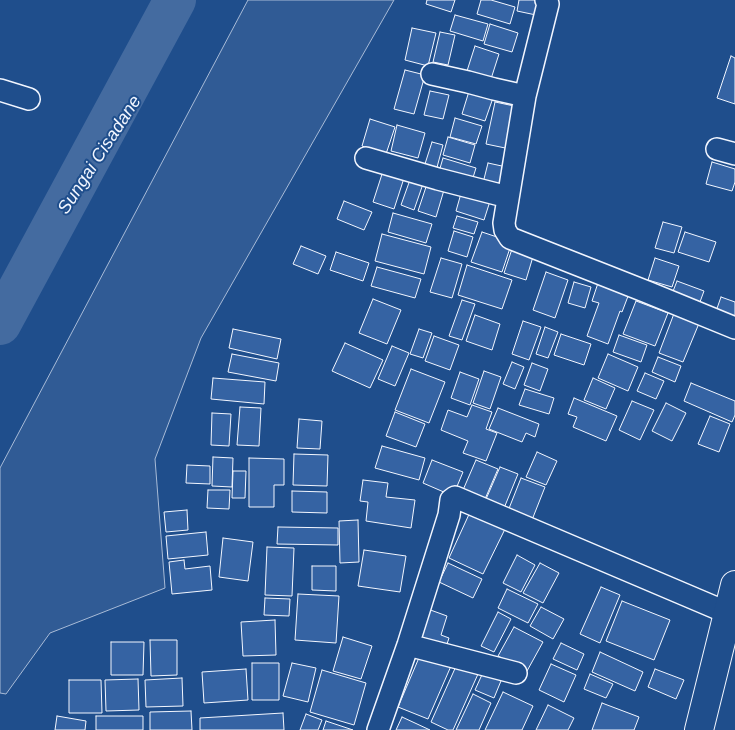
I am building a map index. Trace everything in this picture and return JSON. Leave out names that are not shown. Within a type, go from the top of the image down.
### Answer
[{"type":"main road","points":[[700,730],[735,585]]},
{"type":"street","points":[[547,0],[548,4],[525,96],[504,230],[510,238],[735,328]]},
{"type":"street","points":[[432,74],[525,96]]},
{"type":"street","points":[[0,90],[29,99]]},
{"type":"street","points":[[366,158],[508,197]]},
{"type":"street","points":[[378,730],[408,645],[449,515],[451,500],[455,497],[728,613]]},
{"type":"street","points":[[408,645],[516,673]]},
{"type":"shaded area","points":[[248,0],[394,0],[201,338],[155,459],[165,588],[50,633],[6,694],[0,693],[0,468]]},
{"type":"building","points":[[427,0],[455,0],[451,12],[426,4]]},
{"type":"building","points":[[481,0],[491,0],[515,7],[510,24],[477,14]]},
{"type":"building","points":[[519,0],[540,0],[536,15],[517,11]]},
{"type":"building","points":[[455,15],[488,24],[483,41],[450,31]]},
{"type":"building","points":[[490,24],[518,33],[512,52],[484,44]]},
{"type":"building","points":[[412,28],[436,33],[428,66],[405,60]]},
{"type":"building","points":[[440,32],[455,35],[448,65],[433,62]]},
{"type":"building","points":[[475,46],[499,54],[490,82],[466,74]]},
{"type":"building","points":[[731,56],[735,58],[735,104],[717,98]]},
{"type":"building","points":[[405,70],[425,75],[414,114],[394,109]]},
{"type":"building","points":[[470,88],[494,95],[485,121],[462,114]]},
{"type":"building","points":[[430,91],[449,95],[443,119],[424,115]]},
{"type":"building","points":[[495,102],[519,107],[510,149],[486,144]]},
{"type":"building","points":[[455,118],[482,126],[476,144],[450,137]]},
{"type":"building","points":[[370,119],[395,127],[386,154],[362,146]]},
{"type":"building","points":[[397,125],[425,133],[418,158],[391,151]]},
{"type":"building","points":[[448,137],[475,145],[470,163],[443,155]]},
{"type":"building","points":[[432,142],[443,145],[436,171],[424,167]]},
{"type":"building","points":[[443,158],[476,168],[471,184],[438,175]]},
{"type":"building","points":[[712,162],[735,169],[735,182],[732,191],[706,184]]},
{"type":"building","points":[[488,163],[511,168],[507,188],[483,183]]},
{"type":"building","points":[[384,168],[405,175],[394,209],[373,202]]},
{"type":"building","points":[[411,177],[424,181],[414,210],[401,205]]},
{"type":"building","points":[[427,184],[444,190],[436,217],[418,211]]},
{"type":"building","points":[[462,190],[491,198],[484,220],[456,211]]},
{"type":"building","points":[[344,201],[372,212],[364,230],[337,219]]},
{"type":"building","points":[[393,213],[432,224],[426,243],[388,232]]},
{"type":"building","points":[[457,216],[478,222],[474,234],[453,228]]},
{"type":"building","points":[[663,222],[682,227],[674,253],[655,248]]},
{"type":"building","points":[[454,231],[473,237],[467,257],[448,251]]},
{"type":"building","points":[[482,232],[512,242],[502,272],[471,262]]},
{"type":"building","points":[[685,232],[716,242],[709,262],[678,252]]},
{"type":"building","points":[[382,234],[431,247],[424,274],[375,261]]},
{"type":"building","points":[[514,243],[535,250],[526,280],[504,273]]},
{"type":"building","points":[[301,246],[326,256],[318,274],[293,264]]},
{"type":"building","points":[[336,252],[369,263],[363,281],[330,270]]},
{"type":"building","points":[[441,258],[462,264],[452,298],[430,292]]},
{"type":"building","points":[[655,258],[679,266],[672,287],[648,280]]},
{"type":"building","points":[[467,265],[512,280],[502,309],[458,295]]},
{"type":"building","points":[[377,267],[421,279],[415,298],[371,286]]},
{"type":"building","points":[[546,272],[568,280],[555,318],[533,310]]},
{"type":"building","points":[[599,280],[630,291],[622,312],[620,311],[608,344],[587,336],[599,303],[592,301]]},
{"type":"building","points":[[677,281],[704,291],[697,310],[670,299]]},
{"type":"building","points":[[574,282],[591,287],[585,308],[568,303]]},
{"type":"building","points":[[721,297],[735,302],[735,325],[714,317]]},
{"type":"building","points":[[373,299],[401,310],[387,344],[359,333]]},
{"type":"building","points":[[462,300],[475,304],[462,340],[449,336]]},
{"type":"building","points":[[636,301],[668,313],[655,346],[623,334]]},
{"type":"building","points":[[675,311],[700,321],[683,362],[659,353]]},
{"type":"building","points":[[475,315],[500,324],[492,350],[466,341]]},
{"type":"building","points":[[523,321],[541,327],[529,360],[512,354]]},
{"type":"building","points":[[545,327],[558,332],[548,358],[536,354]]},
{"type":"building","points":[[233,329],[281,339],[277,359],[229,348]]},
{"type":"building","points":[[419,329],[432,333],[423,358],[410,354]]},
{"type":"building","points":[[561,334],[591,344],[584,365],[554,355]]},
{"type":"building","points":[[619,335],[647,345],[641,362],[613,352]]},
{"type":"building","points":[[434,336],[459,345],[450,370],[425,361]]},
{"type":"building","points":[[345,343],[383,360],[370,388],[332,371]]},
{"type":"building","points":[[392,346],[409,353],[395,386],[378,379]]},
{"type":"building","points":[[232,354],[279,363],[276,381],[228,372]]},
{"type":"building","points":[[608,354],[638,367],[628,391],[598,378]]},
{"type":"building","points":[[658,357],[681,366],[675,382],[652,372]]},
{"type":"building","points":[[512,362],[524,367],[515,389],[503,384]]},
{"type":"building","points":[[532,363],[548,369],[540,391],[524,385]]},
{"type":"building","points":[[411,369],[445,382],[429,423],[395,410]]},
{"type":"building","points":[[484,371],[501,377],[490,409],[473,403]]},
{"type":"building","points":[[460,372],[479,379],[470,405],[451,398]]},
{"type":"building","points":[[645,373],[664,381],[656,399],[637,391]]},
{"type":"building","points":[[213,378],[265,382],[264,404],[211,399]]},
{"type":"building","points":[[593,378],[615,388],[606,409],[584,400]]},
{"type":"building","points":[[691,383],[735,401],[735,415],[732,422],[684,401]]},
{"type":"building","points":[[525,389],[554,398],[549,414],[519,405]]},
{"type":"building","points":[[574,398],[617,416],[606,441],[573,427],[577,417],[568,414]]},
{"type":"building","points":[[632,401],[654,410],[640,440],[619,430]]},
{"type":"building","points":[[666,403],[686,413],[672,441],[652,431]]},
{"type":"building","points":[[472,405],[492,412],[486,429],[497,433],[486,461],[463,453],[468,441],[441,430],[448,410],[467,417]]},
{"type":"building","points":[[240,407],[261,408],[259,446],[237,445]]},
{"type":"building","points":[[498,408],[539,424],[535,437],[526,433],[522,442],[489,429]]},
{"type":"building","points":[[395,412],[425,424],[416,447],[386,436]]},
{"type":"building","points":[[212,413],[231,414],[229,446],[211,445]]},
{"type":"building","points":[[710,416],[730,424],[719,452],[698,444]]},
{"type":"building","points":[[299,419],[322,421],[320,449],[297,448]]},
{"type":"building","points":[[382,446],[425,458],[419,480],[375,468]]},
{"type":"building","points":[[537,452],[557,461],[546,485],[526,477]]},
{"type":"building","points":[[294,454],[328,455],[327,486],[293,485]]},
{"type":"building","points":[[213,457],[233,458],[232,487],[212,486]]},
{"type":"building","points":[[249,458],[284,459],[284,485],[274,485],[274,507],[249,507]]},
{"type":"building","points":[[432,460],[463,472],[453,496],[423,483]]},
{"type":"building","points":[[476,460],[498,469],[482,506],[460,497]]},
{"type":"building","points":[[187,465],[210,466],[210,484],[186,483]]},
{"type":"building","points":[[500,467],[518,474],[502,513],[483,506]]},
{"type":"building","points":[[233,471],[246,471],[245,498],[232,498]]},
{"type":"building","points":[[521,478],[545,487],[530,525],[506,516]]},
{"type":"building","points":[[363,480],[388,483],[386,497],[415,500],[411,528],[366,521],[368,502],[360,501]]},
{"type":"building","points":[[208,490],[230,490],[229,509],[207,508]]},
{"type":"building","points":[[292,491],[327,492],[327,513],[292,512]]},
{"type":"building","points":[[187,510],[188,530],[166,532],[164,512]]},
{"type":"building","points":[[471,510],[506,527],[483,574],[449,558]]},
{"type":"building","points":[[358,520],[359,562],[340,563],[339,521]]},
{"type":"building","points":[[278,527],[338,528],[338,545],[277,544]]},
{"type":"building","points":[[206,532],[208,555],[168,559],[166,536]]},
{"type":"building","points":[[223,538],[253,542],[248,581],[219,577]]},
{"type":"building","points":[[267,547],[294,548],[292,596],[265,595]]},
{"type":"building","points":[[364,550],[406,556],[400,592],[358,586]]},
{"type":"building","points":[[517,555],[535,565],[521,592],[503,583]]},
{"type":"building","points":[[184,560],[185,569],[210,566],[212,590],[172,594],[169,562]]},
{"type":"building","points":[[448,563],[482,579],[473,598],[439,582]]},
{"type":"building","points":[[540,563],[559,573],[543,603],[523,593]]},
{"type":"building","points":[[312,566],[336,566],[336,591],[312,590]]},
{"type":"building","points":[[601,587],[620,595],[600,643],[580,634]]},
{"type":"building","points":[[507,589],[538,604],[528,623],[498,608]]},
{"type":"building","points":[[298,594],[339,596],[336,643],[295,640]]},
{"type":"building","points":[[265,598],[290,599],[289,616],[264,615]]},
{"type":"building","points":[[622,601],[670,620],[654,660],[606,641]]},
{"type":"building","points":[[541,607],[564,619],[553,639],[530,626]]},
{"type":"building","points":[[425,608],[447,616],[441,635],[449,638],[445,650],[413,643]]},
{"type":"building","points":[[498,612],[511,619],[494,652],[481,646]]},
{"type":"building","points":[[275,620],[276,655],[243,656],[241,622]]},
{"type":"building","points":[[514,627],[543,642],[527,671],[498,656]]},
{"type":"building","points":[[343,637],[372,646],[361,679],[333,671]]},
{"type":"building","points":[[150,640],[177,640],[177,675],[151,676]]},
{"type":"building","points":[[111,642],[144,642],[143,675],[111,675]]},
{"type":"building","points":[[561,643],[584,654],[577,670],[553,659]]},
{"type":"building","points":[[600,652],[643,672],[635,691],[592,672]]},
{"type":"building","points":[[421,653],[451,666],[428,719],[398,707]]},
{"type":"building","points":[[252,663],[279,663],[279,700],[252,700]]},
{"type":"building","points":[[292,663],[316,668],[308,702],[283,696]]},
{"type":"building","points":[[457,664],[478,674],[453,730],[448,730],[431,722]]},
{"type":"building","points":[[551,664],[576,675],[564,702],[539,690]]},
{"type":"building","points":[[485,668],[503,676],[494,698],[475,690]]},
{"type":"building","points":[[246,669],[248,700],[204,703],[202,672]]},
{"type":"building","points":[[655,669],[684,680],[676,699],[648,687]]},
{"type":"building","points":[[322,670],[366,683],[354,725],[310,712]]},
{"type":"building","points":[[590,674],[613,684],[606,698],[584,689]]},
{"type":"building","points":[[182,678],[183,706],[146,707],[145,680]]},
{"type":"building","points":[[138,679],[139,710],[106,711],[105,680]]},
{"type":"building","points":[[69,680],[101,680],[102,713],[69,713]]},
{"type":"building","points":[[503,692],[533,706],[522,730],[485,730]]},
{"type":"building","points":[[473,694],[491,703],[479,730],[456,730]]},
{"type":"building","points":[[602,703],[639,717],[634,730],[592,730]]},
{"type":"building","points":[[548,705],[574,718],[568,730],[536,730]]},
{"type":"building","points":[[191,711],[192,730],[150,730],[150,712]]},
{"type":"building","points":[[283,713],[284,730],[200,730],[200,718]]},
{"type":"building","points":[[306,714],[322,720],[318,730],[300,730]]},
{"type":"building","points":[[57,716],[86,721],[85,730],[55,730]]},
{"type":"building","points":[[96,716],[143,716],[143,730],[96,730]]},
{"type":"building","points":[[402,717],[430,730],[396,730]]},
{"type":"building","points":[[326,721],[353,730],[323,730]]},
{"type":"waterway","name":"Sungai Cisadane","points":[[0,324],[175,0]]}]
